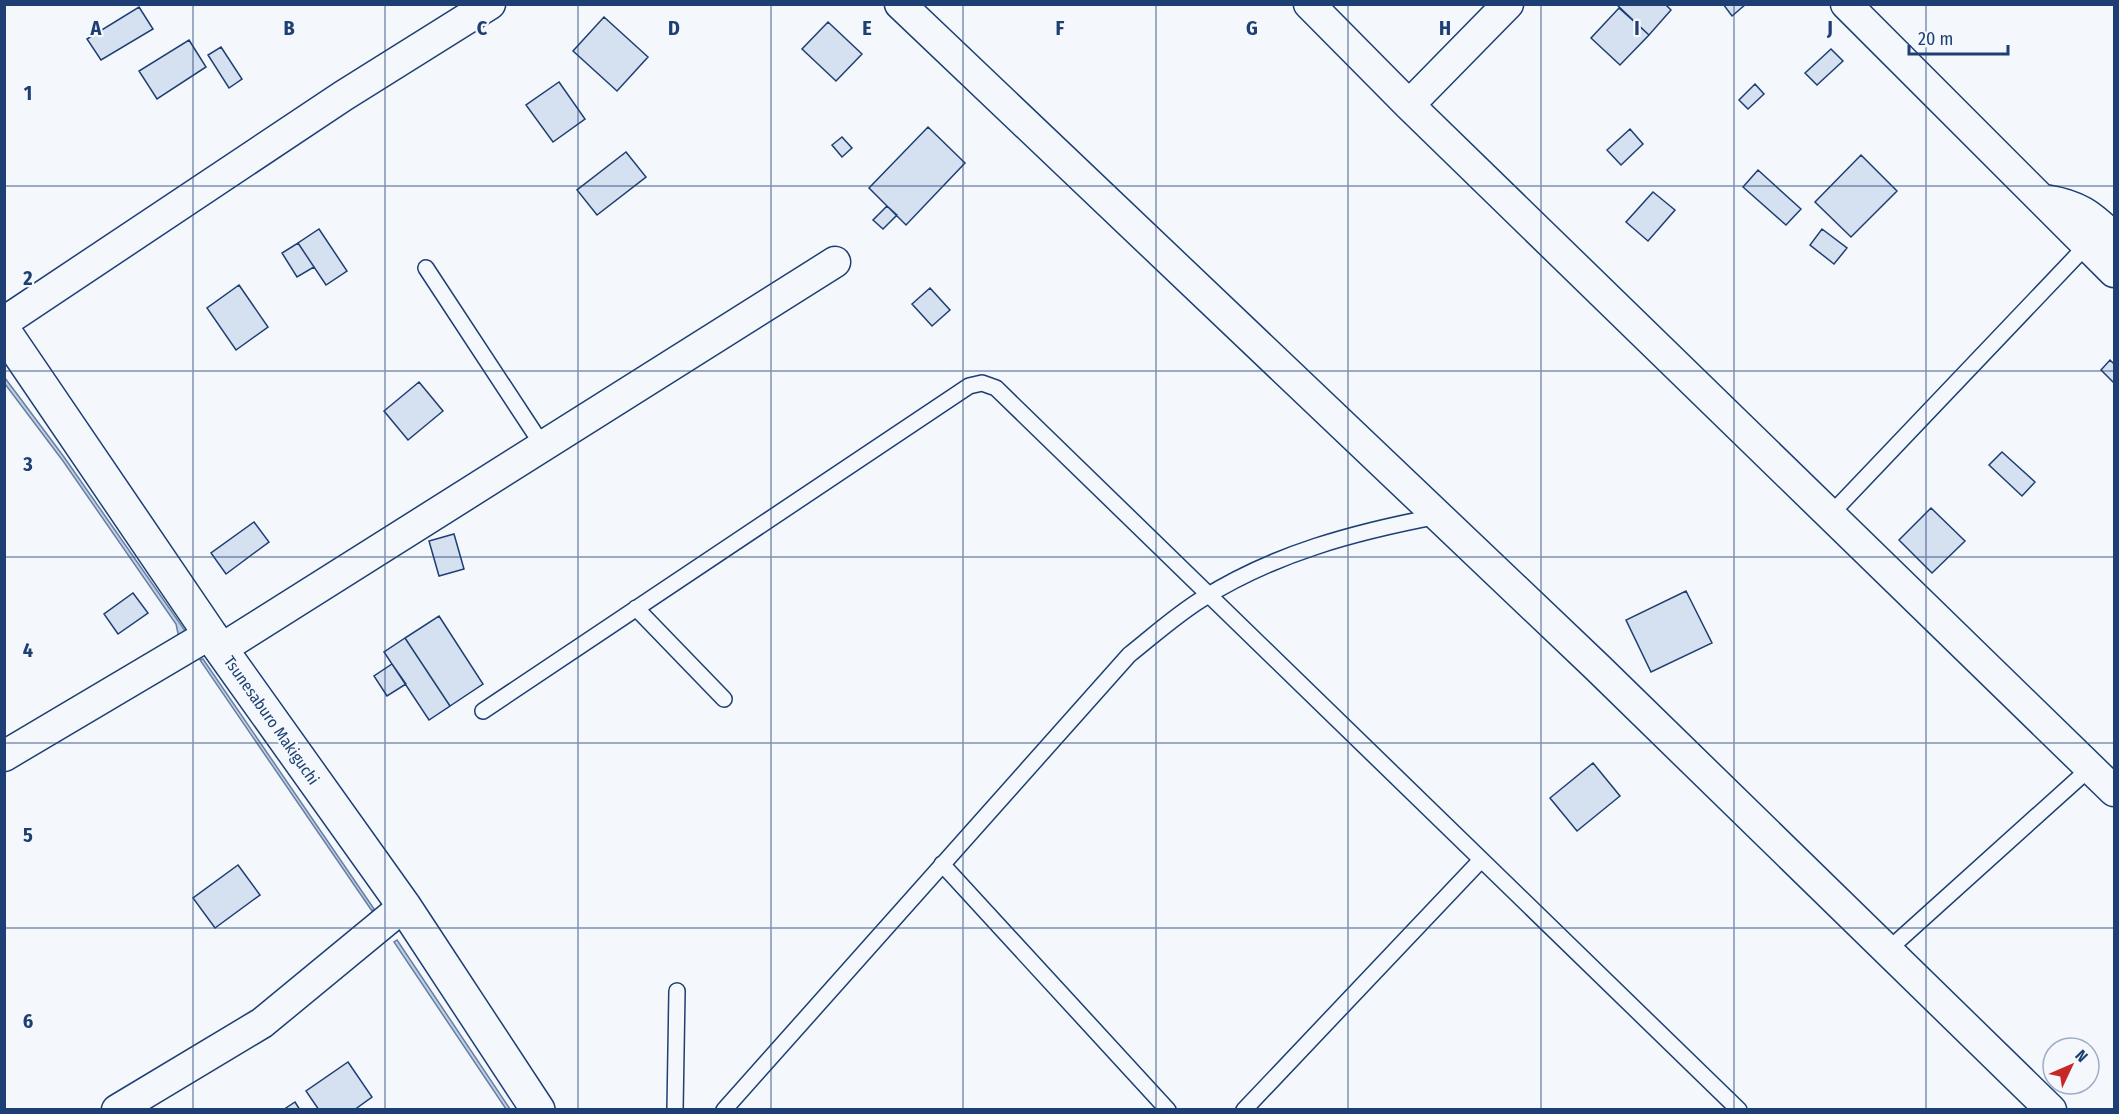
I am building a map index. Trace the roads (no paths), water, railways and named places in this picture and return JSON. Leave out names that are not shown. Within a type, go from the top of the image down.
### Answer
[{"type":"street","points":[[4,322],[343,96],[490,4]]},
{"type":"street","points":[[900,4],[1439,516],[2051,1110]]},
{"type":"street","points":[[1309,4],[1409,105],[2115,791]]},
{"type":"street","points":[[1409,105],[1508,4]]},
{"type":"street","points":[[1846,4],[2042,200],[2101,242],[2115,272]]},
{"type":"street","points":[[4,756],[215,641],[543,446],[835,262]]},
{"type":"street","name":"Tsunesaburo Makiguchi","points":[[4,331],[215,641],[404,906],[538,1110]]},
{"type":"street","points":[[117,1110],[262,1023],[404,906]]},
{"type":"lane","points":[[1830,515],[2101,242]]},
{"type":"lane","points":[[426,268],[543,446]]},
{"type":"lane","points":[[483,711],[969,386],[982,383],[996,388],[1740,1110]]},
{"type":"lane","points":[[724,1110],[1129,655],[1208,596],[1292,552],[1365,530],[1439,516]]},
{"type":"lane","points":[[636,608],[724,699]]},
{"type":"lane","points":[[1888,950],[2090,768]]},
{"type":"lane","points":[[1244,1110],[1481,860]]},
{"type":"lane","points":[[942,864],[1168,1110]]},
{"type":"lane","points":[[675,1110],[677,991]]},
{"type":"water","points":[[5,378],[64,457],[186,632],[179,638],[176,624],[63,461],[5,384]]},
{"type":"water","points":[[203,659],[374,909],[372,911],[200,660]]},
{"type":"water","points":[[397,940],[510,1109],[506,1109],[394,942]]}]
